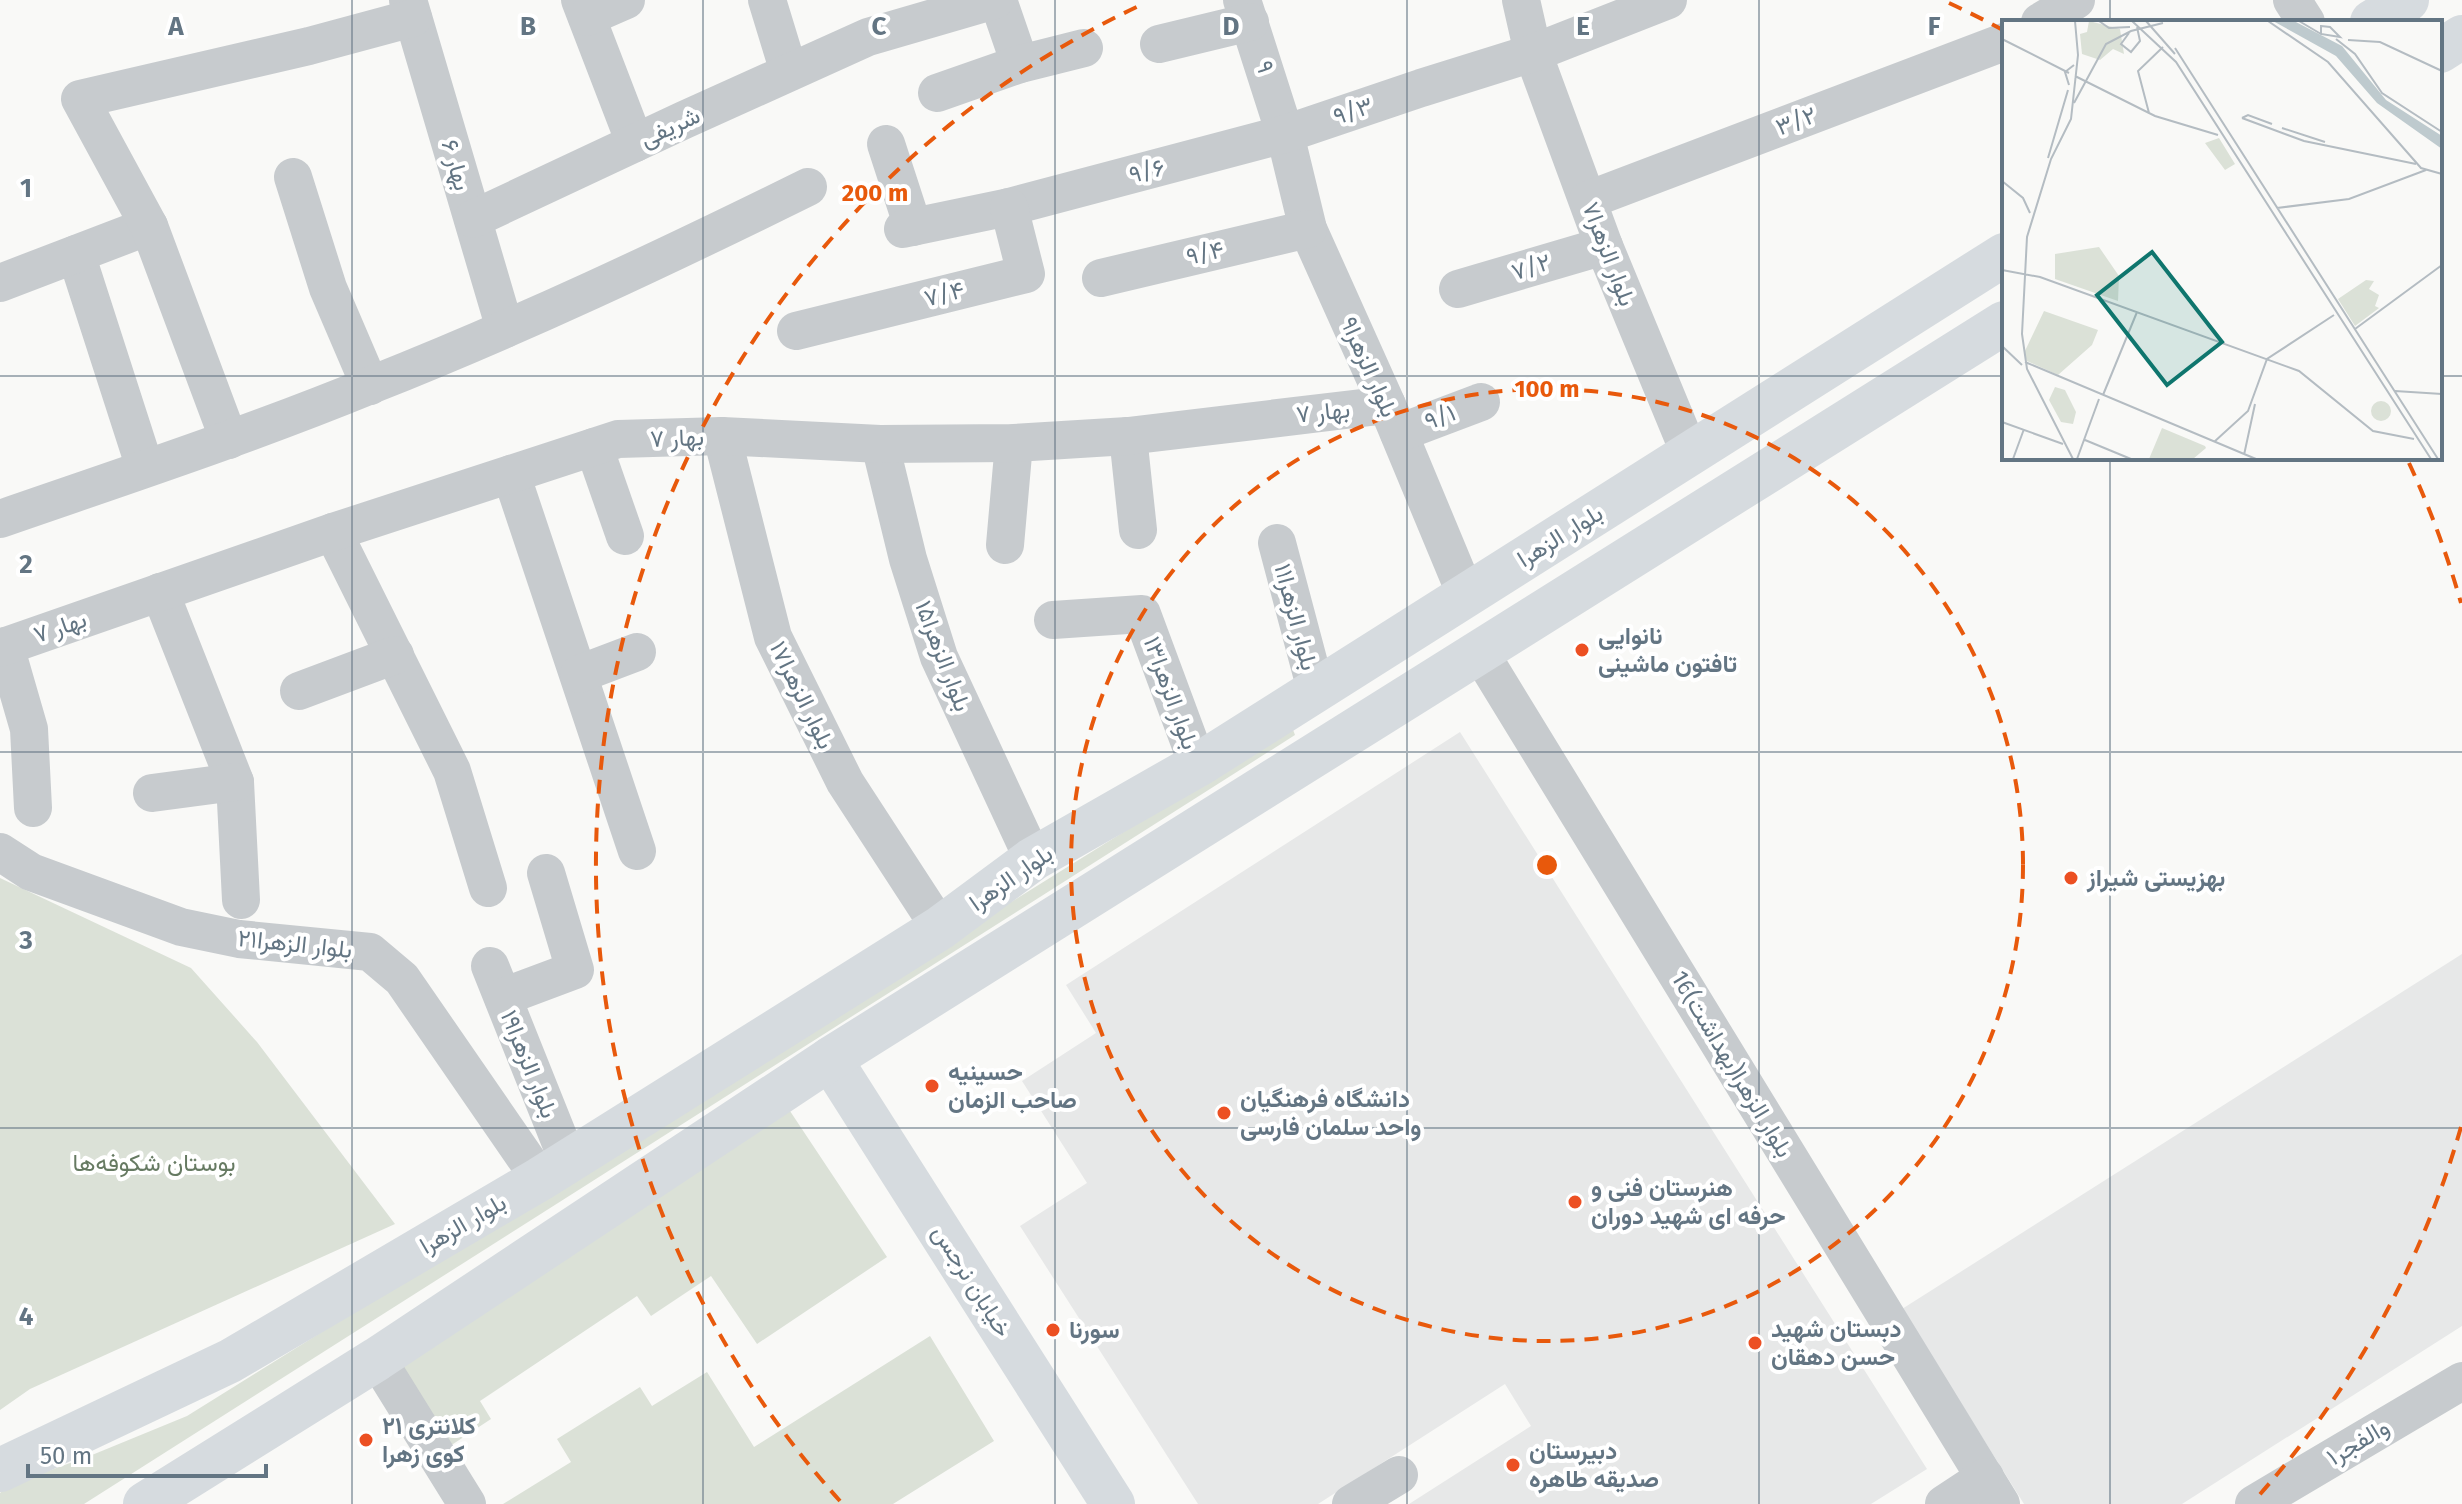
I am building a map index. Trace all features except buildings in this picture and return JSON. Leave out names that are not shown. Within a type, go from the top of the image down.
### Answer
[{"type":"main road","points":[[2375,20],[2407,0]]},
{"type":"main road","points":[[2442,50],[2462,37]]},
{"type":"main road","name":"بلوار الزهرا","points":[[0,1470],[230,1361],[554,1170],[940,928],[1033,859],[1198,765],[2002,256]]},
{"type":"main road","points":[[145,1504],[377,1359],[830,1059],[2002,324]]},
{"type":"main road","points":[[1304,696],[1315,754]]},
{"type":"main road","name":"خیابان نرجس","points":[[830,1059],[1113,1504]]},
{"type":"street","points":[[626,0],[583,8],[635,143]]},
{"type":"street","points":[[767,0],[789,72]]},
{"type":"street","points":[[996,0],[1020,64]]},
{"type":"street","name":"شریفی","points":[[473,219],[932,9],[996,0]]},
{"type":"street","name":"بلوار الزهرا۷","points":[[1521,0],[1533,53],[1604,246],[1690,454]]},
{"type":"street","points":[[1533,53],[1668,0]]},
{"type":"street","points":[[2043,20],[2076,0]]},
{"type":"street","points":[[2292,0],[2305,20]]},
{"type":"street","points":[[229,440],[149,226],[80,99],[309,46],[410,9]]},
{"type":"street","name":"بهار ۶","points":[[410,9],[505,329]]},
{"type":"street","points":[[1159,44],[1246,11]]},
{"type":"street","name":"۹","points":[[1246,11],[1285,134]]},
{"type":"street","name":"۳/۲","points":[[1588,200],[2002,43]]},
{"type":"street","points":[[937,93],[1020,64],[1084,48]]},
{"type":"street","name":"۹/۳","points":[[1285,134],[1533,53]]},
{"type":"street","name":"۹/۶","points":[[886,144],[908,228],[1009,207],[1285,134]]},
{"type":"street","name":"بلوار الزهرا۹","points":[[1285,134],[1308,229],[1393,419],[1466,595]]},
{"type":"street","points":[[293,177],[328,288],[370,386]]},
{"type":"street","points":[[0,519],[229,440],[370,386],[657,262],[808,187]]},
{"type":"street","name":"۷/۴","points":[[796,331],[1026,274],[1009,207]]},
{"type":"street","points":[[0,283],[149,226]]},
{"type":"street","name":"۹/۴","points":[[1101,278],[1308,229]]},
{"type":"street","name":"۷/۲","points":[[1458,289],[1604,246]]},
{"type":"street","points":[[76,254],[145,468]]},
{"type":"street","name":"۹/۱","points":[[1393,419],[1481,402]]},
{"type":"street","name":"بهار ۷","points":[[3,647],[333,532],[618,439],[722,436],[880,444],[1014,443],[1393,419]]},
{"type":"street","name":"بلوار الزهرا۱۷","points":[[722,436],[773,637],[845,782],[940,928]]},
{"type":"street","points":[[1128,436],[1138,530]]},
{"type":"street","points":[[1005,545],[1014,443]]},
{"type":"street","name":"بلوار الزهرا۱۵","points":[[880,444],[908,559],[939,657],[1033,859]]},
{"type":"street","points":[[594,447],[625,536]]},
{"type":"street","points":[[511,474],[637,851]]},
{"type":"street","points":[[333,532],[452,771],[488,888]]},
{"type":"street","name":"بلوار الزهرا۱۱","points":[[1277,543],[1304,696]]},
{"type":"street","points":[[160,592],[235,782],[241,900]]},
{"type":"street","name":"بلوار الزهرا۱۳","points":[[1053,620],[1142,614],[1198,765]]},
{"type":"street","points":[[3,647],[29,729],[33,808]]},
{"type":"street","name":"16بلوار الزهرا(بهداشت)","points":[[1479,651],[1993,1491]]},
{"type":"street","points":[[579,674],[637,652]]},
{"type":"street","points":[[299,691],[395,655]]},
{"type":"street","points":[[152,793],[235,782]]},
{"type":"street","name":"بلوار الزهرا۲۱","points":[[0,852],[31,872],[181,927],[239,939],[370,952],[402,979],[554,1170]]},
{"type":"street","name":"بلوار الزهرا۱۹","points":[[546,873],[575,970],[497,982],[554,1170]]},
{"type":"street","points":[[377,1359],[467,1504]]},
{"type":"street","name":"والفجر۱","points":[[2254,1504],[2462,1381]]},
{"type":"street","points":[[1351,1504],[1399,1475]]},
{"type":"street","points":[[1944,1504],[1993,1491]]},
{"type":"shaded area","name":"دانشگاه فرهنگیان واحد سلمان فارسی","points":[[1460,732],[1927,1469],[1871,1504],[1409,1504],[1531,1426],[1505,1384],[1318,1504],[1198,1504],[1020,1226],[1087,1183],[1022,1081],[1096,1033],[1066,985]]},
{"type":"shaded area","points":[[2462,954],[2462,1326],[2182,1504],[2024,1504],[1902,1309]]},
{"type":"green space","points":[[1292,727],[1295,735],[84,1504],[0,1504],[0,1493],[7,1486],[187,1416]]},
{"type":"green space","name":"بوستان شکوفه‌ها","points":[[0,878],[191,968],[257,1042],[395,1224],[30,1389],[0,1410]]},
{"type":"green space","points":[[784,1102],[887,1257],[757,1344],[711,1276],[651,1316],[637,1296],[480,1401],[491,1419],[447,1448],[391,1365]]},
{"type":"green space","points":[[930,1336],[994,1441],[893,1504],[503,1504],[571,1462],[557,1439],[640,1387],[652,1406],[707,1372],[754,1447]]},
{"type":"place","name":"نانوایی تافتون ماشینی","points":[[1582,650]]},
{"type":"place","name":"بهزیستی شیراز","points":[[2071,878]]},
{"type":"place","name":"حسینیه صاحب الزمان","points":[[932,1086]]},
{"type":"place","name":"دانشگاه فرهنگیان واحد سلمان فارسی","points":[[1224,1113]]},
{"type":"place","name":"هنرستان فنی و حرفه ای شهید دوران","points":[[1575,1202]]},
{"type":"place","name":"سورنا","points":[[1053,1330]]},
{"type":"place","name":"دبستان شهید حسن دهقان","points":[[1755,1343]]},
{"type":"place","name":"کلانتری ۲۱ کوی زهرا","points":[[366,1440]]},
{"type":"place","name":"دبیرستان صدیقه طاهره","points":[[1513,1465]]}]
